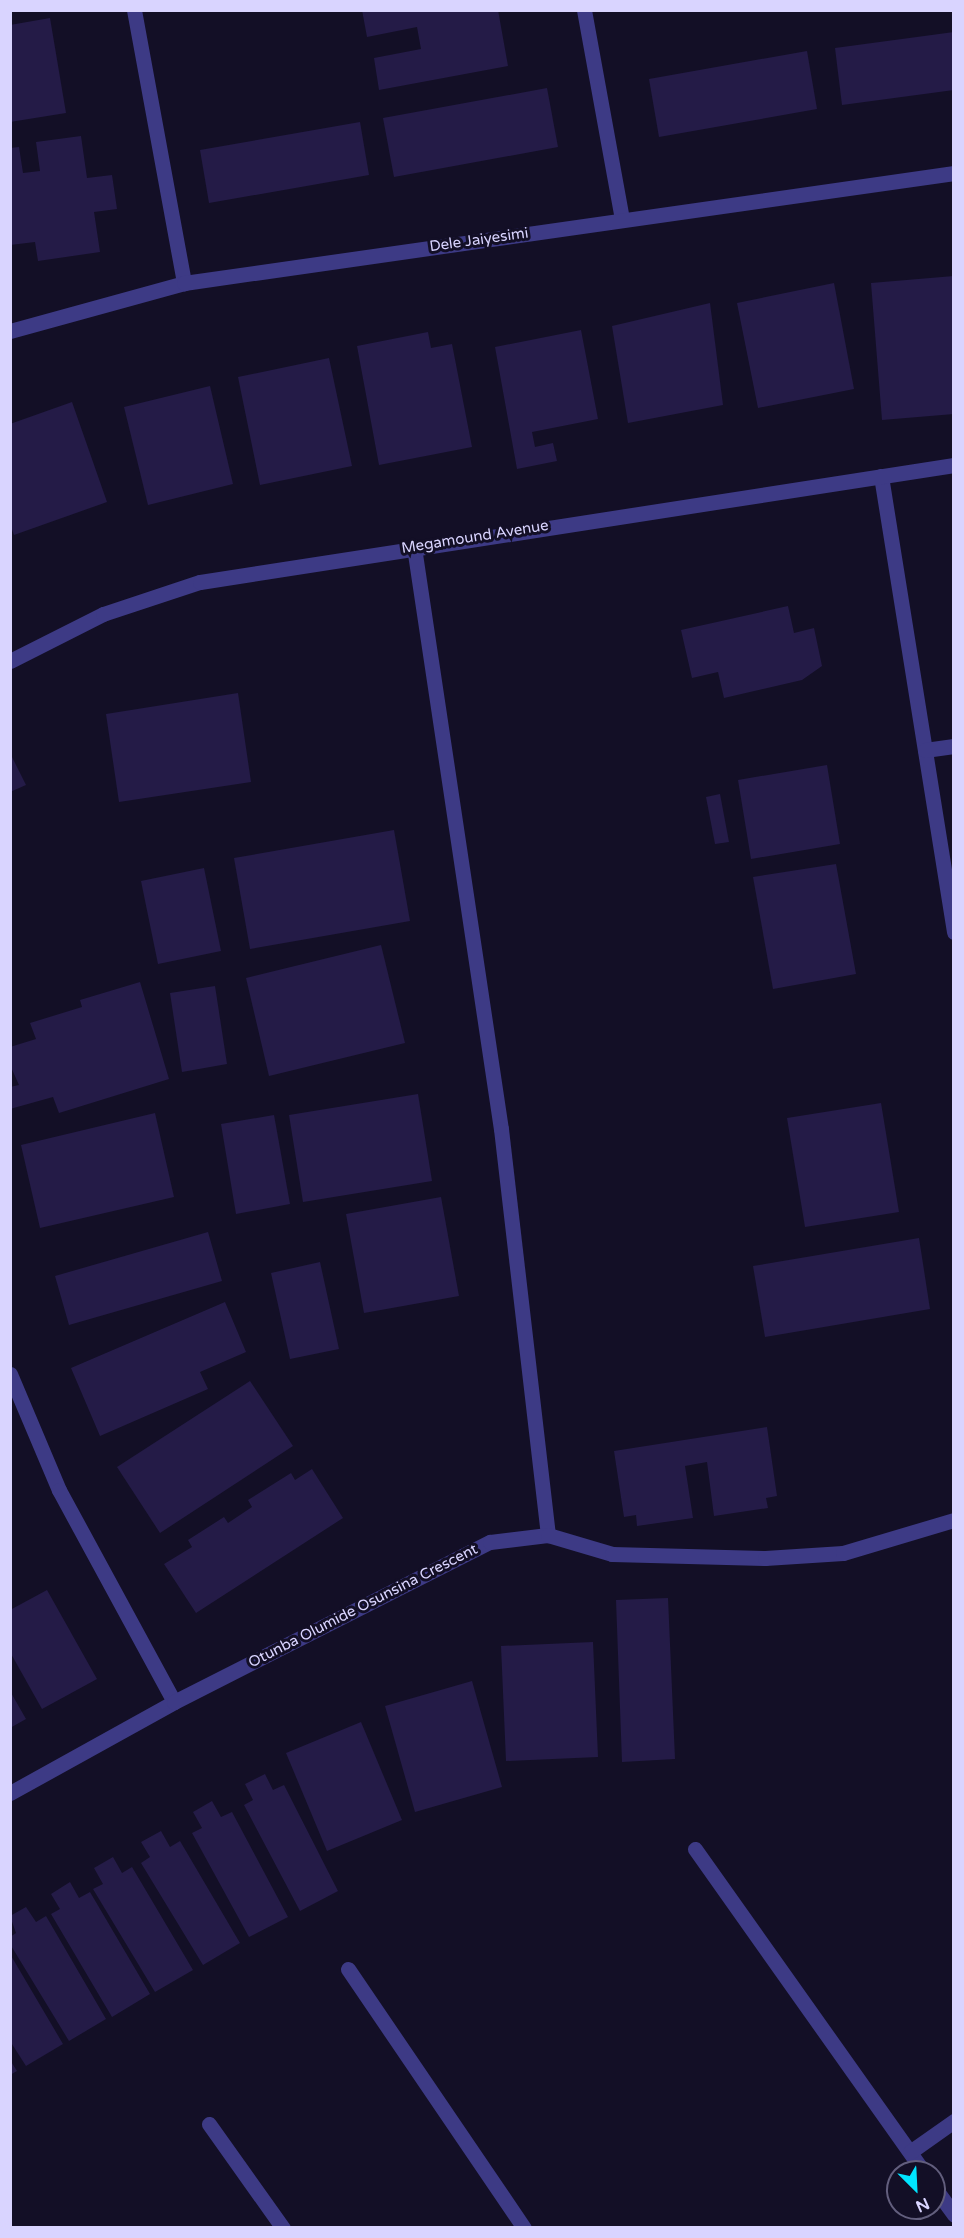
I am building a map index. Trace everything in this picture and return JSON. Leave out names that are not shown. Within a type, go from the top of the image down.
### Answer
[{"type":"street","points":[[134,10],[184,283]]},
{"type":"street","points":[[584,10],[622,219]]},
{"type":"street","name":"Dele Jaiyesimi","points":[[10,331],[184,283],[954,173]]},
{"type":"street","name":"Megamound Avenue","points":[[10,661],[103,614],[200,582],[954,465]]},
{"type":"street","points":[[881,476],[954,932]]},
{"type":"street","points":[[414,547],[501,1129],[548,1535]]},
{"type":"street","points":[[925,750],[954,746]]},
{"type":"street","points":[[10,1374],[59,1490],[174,1702]]},
{"type":"street","name":"Otunba Olumide Osunsina Crescent","points":[[10,1793],[174,1702],[490,1542],[548,1535],[612,1554],[765,1558],[843,1553],[954,1520]]},
{"type":"street","points":[[695,1849],[916,2160]]},
{"type":"street","points":[[348,1969],[524,2228]]},
{"type":"street","points":[[910,2152],[954,2121]]},
{"type":"street","points":[[209,2124],[283,2228]]},
{"type":"building","points":[[362,10],[498,10],[508,66],[379,90],[374,58],[421,49],[417,27],[367,37]]},
{"type":"building","points":[[50,18],[66,113],[10,122],[10,25]]},
{"type":"building","points":[[954,32],[954,90],[842,105],[835,48]]},
{"type":"building","points":[[807,51],[817,109],[659,137],[649,79]]},
{"type":"building","points":[[547,88],[558,147],[394,177],[383,118]]},
{"type":"building","points":[[360,122],[369,175],[209,203],[200,150]]},
{"type":"building","points":[[81,136],[87,178],[112,175],[117,209],[94,212],[100,252],[38,261],[35,242],[10,245],[10,148],[19,147],[23,173],[40,171],[36,142]]},
{"type":"building","points":[[954,276],[954,414],[882,420],[871,283]]},
{"type":"building","points":[[834,283],[854,389],[758,408],[737,303]]},
{"type":"building","points":[[710,303],[723,405],[628,423],[612,326]]},
{"type":"building","points":[[581,330],[598,419],[532,432],[535,447],[553,443],[557,461],[517,469],[495,347]]},
{"type":"building","points":[[428,332],[431,348],[452,344],[472,447],[379,465],[357,346]]},
{"type":"building","points":[[329,358],[352,466],[260,485],[238,377]]},
{"type":"building","points":[[210,386],[233,484],[148,505],[124,407]]},
{"type":"building","points":[[72,402],[107,502],[14,535],[10,524],[10,424]]},
{"type":"building","points":[[788,606],[794,633],[814,628],[822,666],[802,680],[724,698],[718,672],[692,678],[681,630]]},
{"type":"building","points":[[238,693],[251,782],[119,802],[106,714]]},
{"type":"building","points":[[10,753],[26,785],[10,792]]},
{"type":"building","points":[[827,765],[840,844],[751,859],[738,780]]},
{"type":"building","points":[[720,794],[729,842],[715,844],[706,797]]},
{"type":"building","points":[[394,830],[410,921],[250,949],[234,858]]},
{"type":"building","points":[[836,864],[856,974],[773,989],[753,877]]},
{"type":"building","points":[[204,868],[221,951],[158,964],[141,881]]},
{"type":"building","points":[[381,945],[405,1043],[269,1076],[246,978]]},
{"type":"building","points":[[140,982],[169,1079],[59,1113],[53,1097],[10,1109],[10,1087],[19,1085],[10,1065],[10,1047],[36,1039],[30,1023],[82,1007],[80,1000]]},
{"type":"building","points":[[215,986],[227,1064],[182,1072],[170,993]]},
{"type":"building","points":[[418,1094],[432,1181],[303,1202],[289,1115]]},
{"type":"building","points":[[881,1103],[899,1212],[805,1227],[787,1118]]},
{"type":"building","points":[[155,1113],[174,1197],[40,1228],[21,1145]]},
{"type":"building","points":[[274,1115],[290,1204],[236,1214],[221,1124]]},
{"type":"building","points":[[441,1197],[459,1296],[364,1313],[346,1214]]},
{"type":"building","points":[[208,1232],[222,1281],[69,1325],[55,1276]]},
{"type":"building","points":[[919,1238],[930,1309],[765,1337],[753,1266]]},
{"type":"building","points":[[320,1262],[339,1349],[290,1359],[271,1273]]},
{"type":"building","points":[[225,1302],[246,1352],[200,1372],[208,1389],[100,1436],[71,1368]]},
{"type":"building","points":[[250,1381],[293,1446],[160,1533],[117,1467]]},
{"type":"building","points":[[767,1427],[777,1496],[766,1498],[768,1508],[714,1516],[707,1462],[685,1466],[693,1518],[637,1526],[636,1515],[624,1517],[614,1451]]},
{"type":"building","points":[[312,1469],[343,1518],[196,1613],[164,1564],[192,1547],[188,1540],[224,1517],[228,1523],[252,1507],[248,1500],[291,1473],[295,1480]]},
{"type":"building","points":[[47,1590],[97,1679],[42,1709],[10,1652],[10,1610]]},
{"type":"building","points":[[668,1598],[675,1759],[622,1762],[616,1600]]},
{"type":"building","points":[[593,1642],[598,1757],[506,1761],[501,1646]]},
{"type":"building","points":[[472,1681],[502,1787],[415,1812],[385,1706]]},
{"type":"building","points":[[10,1691],[26,1719],[10,1728]]},
{"type":"building","points":[[361,1722],[402,1820],[327,1851],[286,1753]]},
{"type":"building","points":[[265,1774],[273,1790],[284,1785],[338,1891],[300,1911],[244,1805],[253,1800],[245,1784]]},
{"type":"building","points":[[212,1801],[221,1817],[232,1812],[288,1917],[249,1937],[192,1833],[202,1828],[193,1812]]},
{"type":"building","points":[[161,1831],[170,1847],[180,1841],[240,1943],[203,1965],[141,1863],[150,1857],[141,1842]]},
{"type":"building","points":[[113,1857],[122,1873],[132,1867],[193,1970],[155,1992],[93,1889],[103,1884],[94,1868]]},
{"type":"building","points":[[70,1882],[79,1898],[90,1892],[150,1994],[112,2017],[51,1914],[60,1909],[51,1894]]},
{"type":"building","points":[[26,1907],[36,1922],[46,1916],[106,2019],[69,2041],[10,1944],[10,1937],[16,1933],[10,1916]]},
{"type":"building","points":[[10,1954],[63,2044],[26,2066],[10,2041]]},
{"type":"building","points":[[10,2060],[17,2071],[10,2075]]}]
